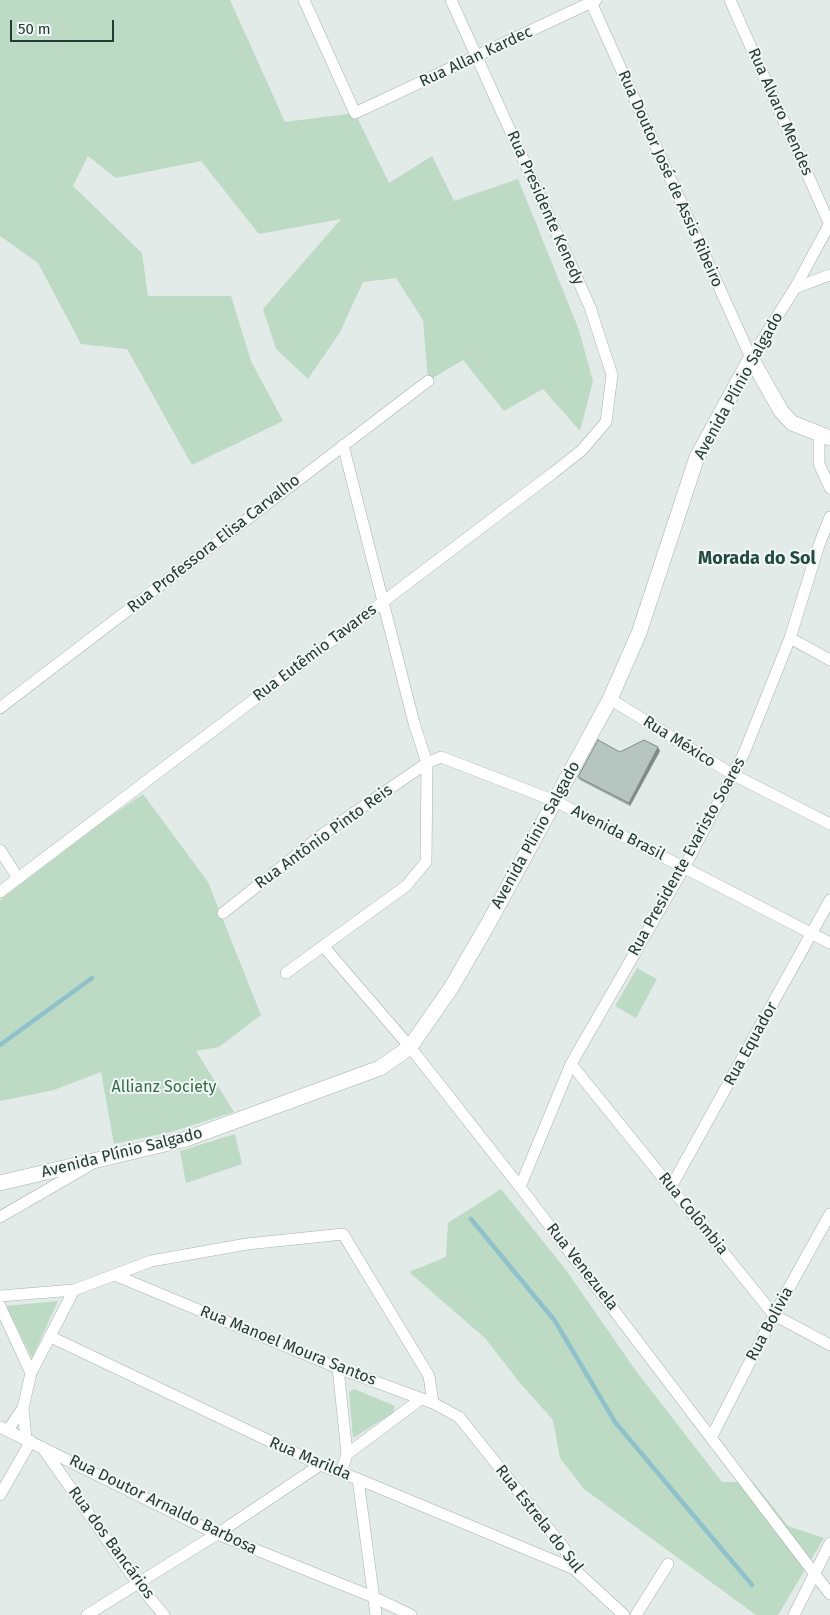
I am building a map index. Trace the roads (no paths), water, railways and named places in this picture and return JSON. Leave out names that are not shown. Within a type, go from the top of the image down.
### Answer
[{"type":"street","name":"Rua Allan Kardec","points":[[304,0],[355,113],[593,1]]},
{"type":"street","name":"Rua Presidente Kenedy","points":[[451,0],[590,307],[612,374],[606,422]]},
{"type":"street","name":"Rua Alvaro Mendes","points":[[730,0],[830,224]]},
{"type":"street","name":"Rua Doutor José de Assis Ribeiro","points":[[593,1],[751,358]]},
{"type":"street","name":"Avenida Plínio Salgado","points":[[0,1183],[186,1139],[380,1068],[410,1047],[451,988],[610,699],[639,633],[697,457],[751,358],[795,288],[830,224]]},
{"type":"street","points":[[795,288],[830,274]]},
{"type":"street","points":[[751,358],[781,411],[792,423],[825,437],[819,464],[830,488]]},
{"type":"street","name":"Rua Professora Elisa Carvalho","points":[[0,708],[428,381]]},
{"type":"street","name":"Rua Eutêmio Tavares","points":[[0,892],[582,450],[606,422]]},
{"type":"street","points":[[286,974],[406,886],[426,862],[427,763],[414,723],[343,445]]},
{"type":"street","name":"Rua Presidente Evaristo Soares","points":[[520,1187],[571,1064],[685,866],[744,753],[790,638],[819,545],[830,518]]},
{"type":"street","points":[[790,638],[830,660]]},
{"type":"street","name":"Rua México","points":[[610,699],[732,774],[830,824]]},
{"type":"street","name":"Avenida Brasil","points":[[427,763],[441,757],[555,801],[685,866],[830,943]]},
{"type":"street","name":"Rua Antônio Pinto Reis","points":[[223,913],[323,834],[427,763]]},
{"type":"street","points":[[0,850],[18,878]]},
{"type":"street","name":"Rua Equador","points":[[671,1187],[830,900]]},
{"type":"street","name":"Rua Venezuela","points":[[324,947],[410,1047],[520,1187],[712,1436],[814,1576],[830,1594]]},
{"type":"street","name":"Rua Colômbia","points":[[571,1064],[774,1315],[830,1345]]},
{"type":"street","points":[[0,1217],[104,1157]]},
{"type":"street","name":"Rua Bolívia","points":[[712,1436],[774,1315],[830,1214]]},
{"type":"street","points":[[0,1296],[74,1290],[117,1276],[151,1261],[247,1244],[343,1234],[429,1376],[433,1403]]},
{"type":"street","name":"Rua Manoel Moura Santos","points":[[117,1276],[338,1368],[433,1403],[459,1418]]},
{"type":"street","points":[[0,1495],[33,1442],[23,1408],[30,1373],[51,1338],[74,1290]]},
{"type":"street","points":[[0,1306],[30,1373]]},
{"type":"street","name":"Rua Marilda","points":[[51,1338],[320,1465],[574,1569]]},
{"type":"street","points":[[338,1368],[348,1454],[341,1473]]},
{"type":"street","points":[[348,1454],[420,1399]]},
{"type":"street","points":[[4,1428],[23,1408]]},
{"type":"street","name":"Rua Estrela do Sul","points":[[459,1418],[564,1548],[574,1569],[624,1615]]},
{"type":"street","name":"Rua Doutor Arnaldo Barbosa","points":[[4,1428],[217,1534],[373,1597],[411,1615]]},
{"type":"street","name":"Rua dos Bancários","points":[[33,1442],[138,1584],[164,1615]]},
{"type":"street","points":[[87,1615],[217,1534],[320,1465]]},
{"type":"street","points":[[358,1479],[376,1615]]},
{"type":"street","points":[[794,1615],[830,1543]]},
{"type":"street","points":[[636,1615],[668,1564]]},
{"type":"waterway","points":[[0,1045],[92,978]]},
{"type":"waterway","points":[[471,1219],[555,1321],[615,1422],[752,1585]]},
{"type":"district","name":"Morada do Sol","points":[[757,559]]},
{"type":"park label","name":"Allianz Society","points":[[164,1088]]}]
